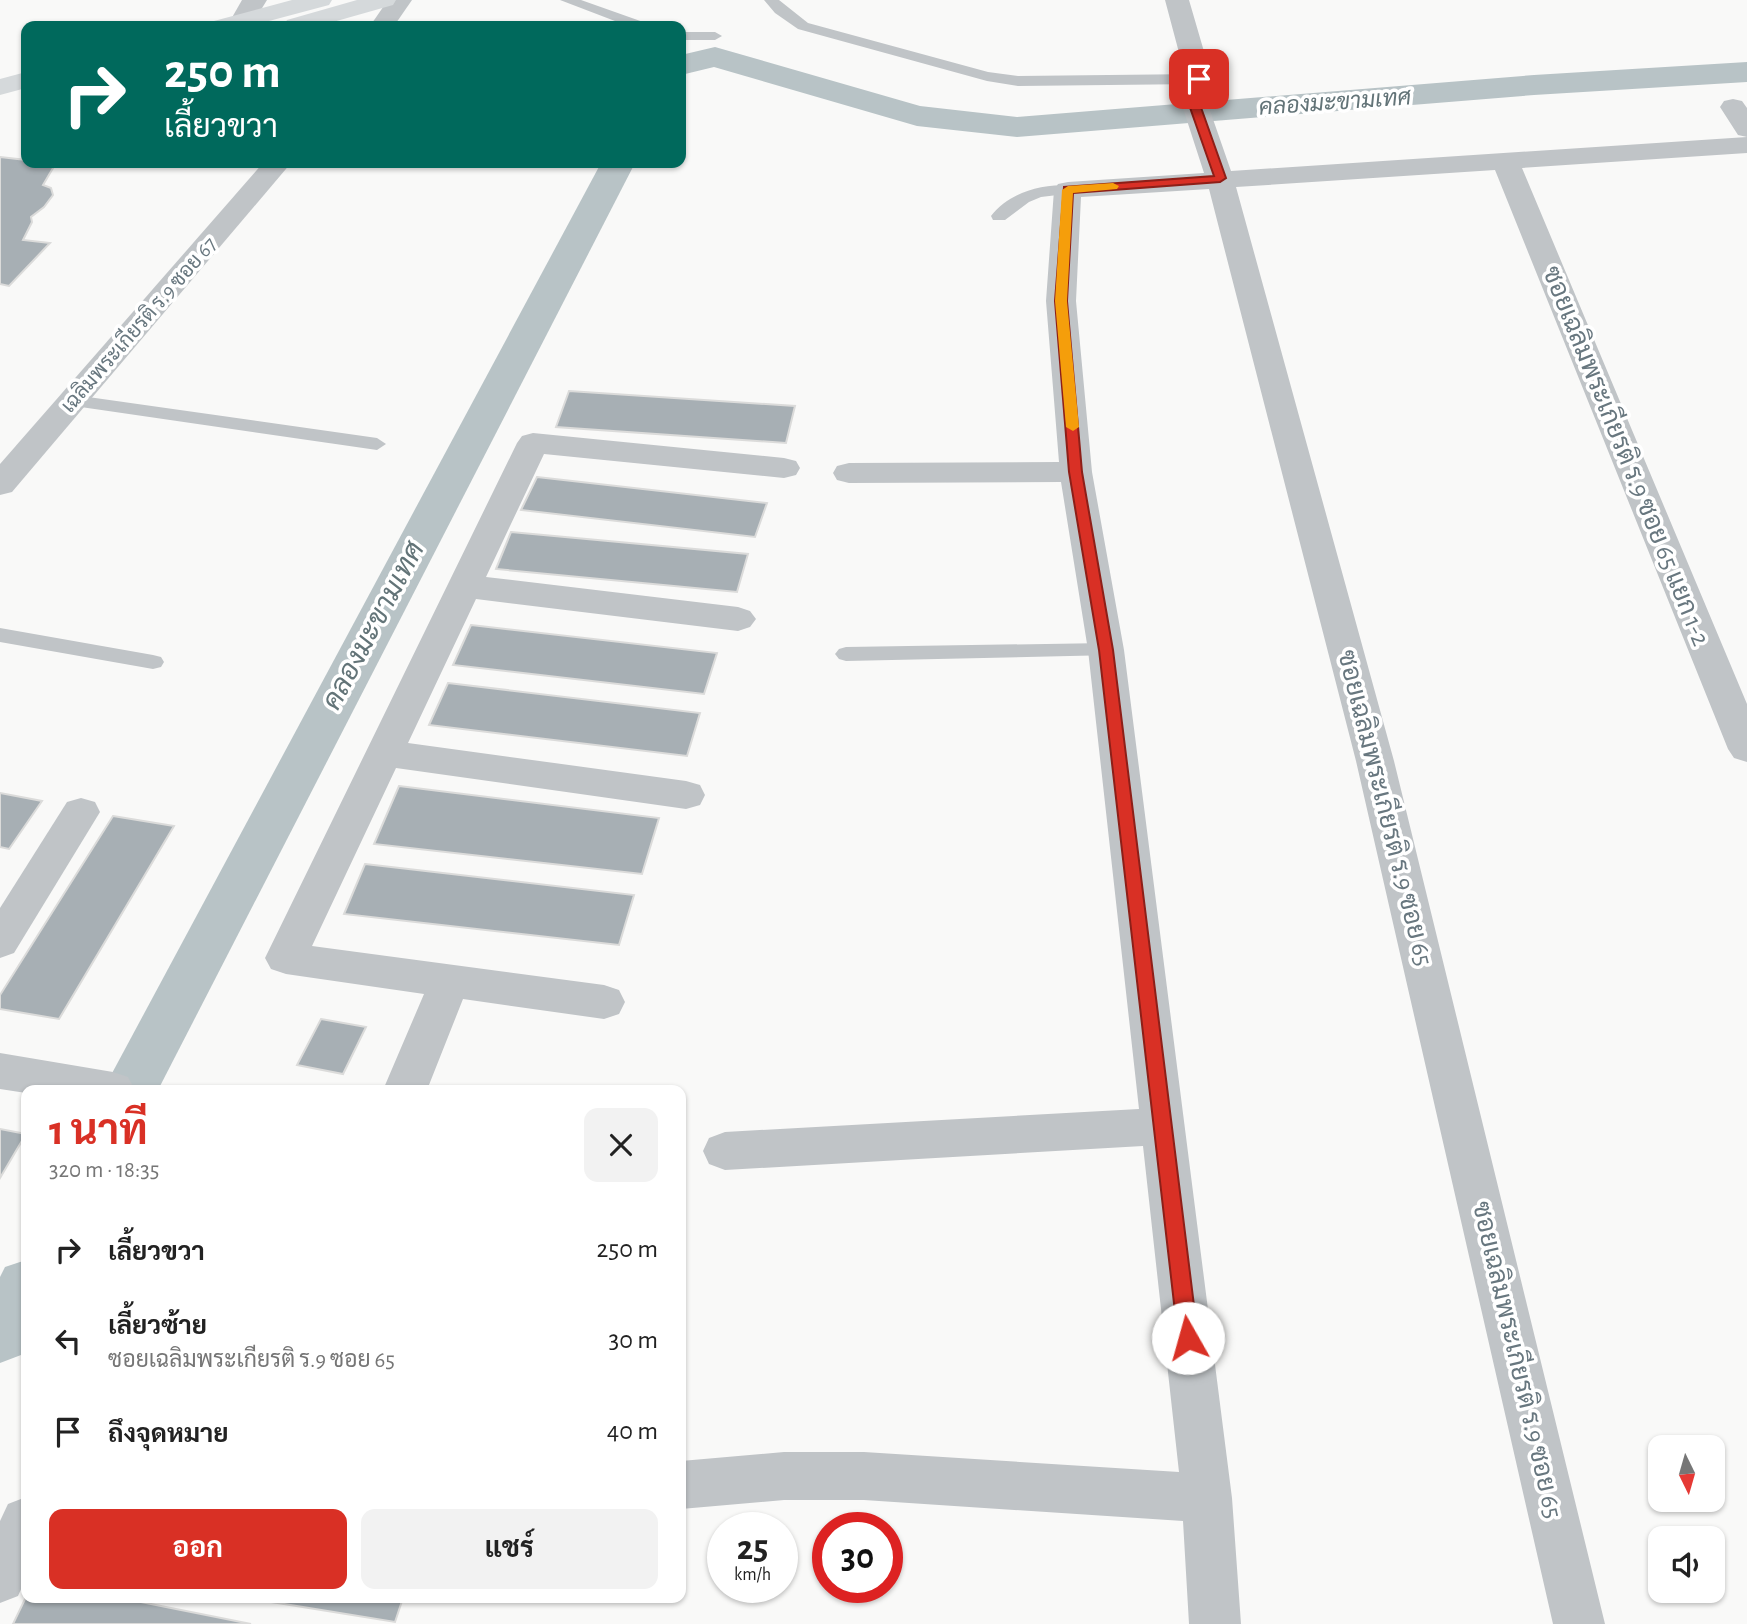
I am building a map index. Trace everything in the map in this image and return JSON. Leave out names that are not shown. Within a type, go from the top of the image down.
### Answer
[{"type":"main road","points":[[240,16],[320,0]]},
{"type":"main road","points":[[309,21],[384,0]]},
{"type":"main road","points":[[0,87],[21,81]]},
{"type":"main road","points":[[0,107],[21,101]]},
{"type":"street","points":[[385,21],[400,0]]},
{"type":"street","name":"ซอยเฉลิมพระเกียรติ ร.9 ซอย 65","points":[[1177,0],[1197,101],[1220,178],[1375,761],[1580,1624]]},
{"type":"street","points":[[1732,107],[1747,129]]},
{"type":"street","points":[[1215,1624],[1207,1498],[1106,650],[1076,472],[1061,301],[1068,190],[1747,145]]},
{"type":"street","name":"ซอยเฉลิมพระเกียรติ ร.9 ซอย 65 แยก 1-2","points":[[1506,163],[1747,749]]},
{"type":"street","name":"เฉลิมพระเกียรติ ร.9 ซอย 67","points":[[0,485],[272,168]]},
{"type":"street","points":[[604,1002],[286,958],[533,443],[784,468]]},
{"type":"street","points":[[849,474],[1076,472]]},
{"type":"street","points":[[466,586],[738,619]]},
{"type":"street","points":[[385,753],[686,795]]},
{"type":"street","points":[[0,942],[14,893],[82,812]]},
{"type":"street","points":[[407,1085],[450,981]]},
{"type":"street","points":[[0,1071],[82,1085]]},
{"type":"street","points":[[725,1151],[1163,1126]]},
{"type":"street","points":[[686,1485],[784,1476],[864,1476],[1207,1498]]},
{"type":"street","points":[[0,1578],[21,1532]]},
{"type":"lane","points":[[567,0],[627,21]]},
{"type":"lane","points":[[771,0],[803,26],[987,76],[1018,81],[1060,82],[1197,101]]},
{"type":"lane","points":[[686,36],[715,36]]},
{"type":"lane","points":[[999,216],[1030,193],[1068,190]]},
{"type":"lane","points":[[74,401],[377,444]]},
{"type":"lane","points":[[0,635],[153,662]]},
{"type":"lane","points":[[846,654],[1106,650]]},
{"type":"building","points":[[0,157],[21,159],[21,168],[53,168],[43,185],[51,188],[53,195],[44,207],[31,217],[32,222],[23,240],[50,243],[9,286],[0,284]]},
{"type":"building","points":[[569,391],[795,406],[786,443],[556,427]]},
{"type":"building","points":[[537,477],[767,503],[755,537],[521,510]]},
{"type":"building","points":[[511,532],[748,554],[737,592],[496,569]]},
{"type":"building","points":[[471,625],[717,653],[704,694],[453,665]]},
{"type":"building","points":[[448,683],[700,713],[687,756],[429,725]]},
{"type":"building","points":[[399,786],[659,818],[642,874],[374,844]]},
{"type":"building","points":[[0,793],[42,801],[9,849],[0,847]]},
{"type":"building","points":[[113,816],[174,826],[59,1019],[0,1009],[0,995]]},
{"type":"building","points":[[365,864],[634,895],[619,945],[344,914]]},
{"type":"building","points":[[321,1019],[366,1027],[343,1074],[297,1065]]},
{"type":"building","points":[[0,1129],[21,1133],[21,1142],[0,1178]]},
{"type":"building","points":[[23,1603],[146,1603],[251,1624],[13,1624]]},
{"type":"building","points":[[278,1603],[401,1603],[395,1622]]},
{"type":"waterway","name":"คลองมะขามเทศ","points":[[686,64],[715,57],[917,116],[1017,127],[1534,85],[1747,72]]},
{"type":"waterway","name":"คลองมะขามเทศ","points":[[133,1085],[615,168]]},
{"type":"waterway","name":"คลองมะขามเทศ","points":[[0,1336],[21,1296]]},
{"type":"slow traffic","points":[[1073,427],[1061,301],[1068,190],[1113,186]]},
{"type":"route","points":[[1188,1338],[1106,650],[1076,472],[1061,301],[1068,190],[1220,178],[1193,99],[1199,79]]}]
